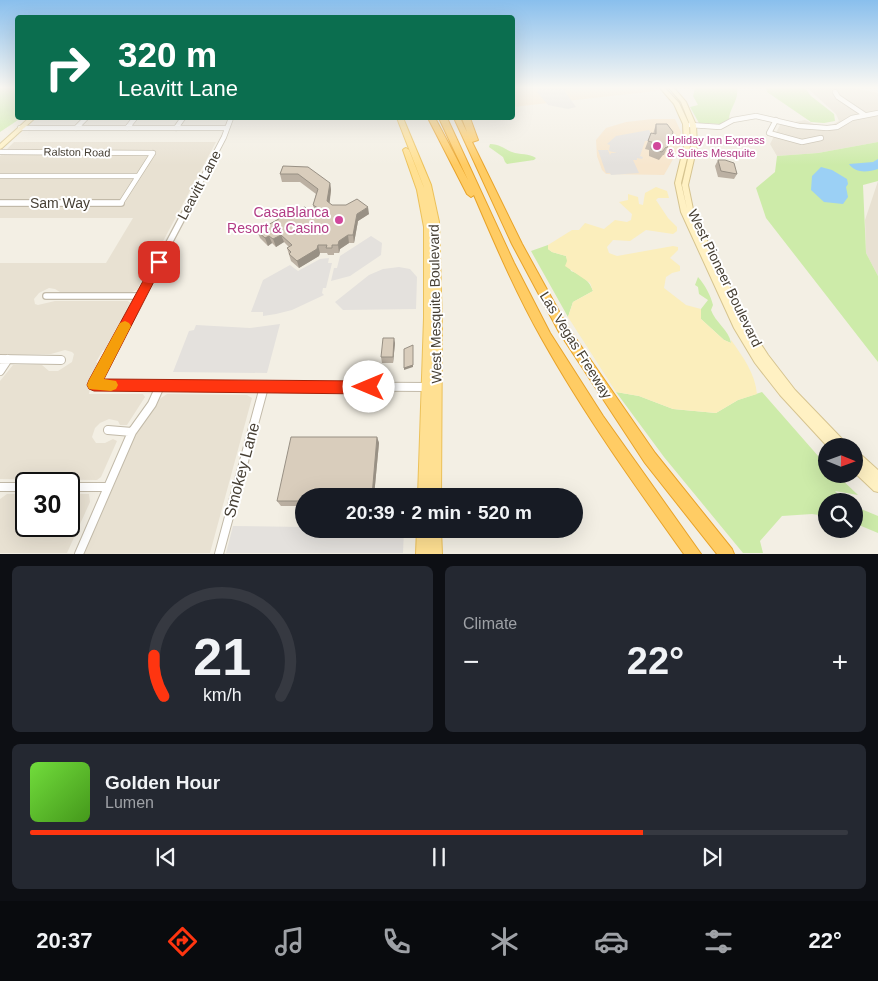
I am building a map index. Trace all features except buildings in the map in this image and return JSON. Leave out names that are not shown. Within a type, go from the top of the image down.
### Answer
[{"type":"highway","points":[[432,120],[510,265]]},
{"type":"highway","name":"Las Vegas Freeway","points":[[444,120],[510,265],[546,336],[628,466],[694,554]]},
{"type":"highway","name":"Las Vegas Freeway","points":[[458,120],[517,244],[563,329],[650,458],[727,554]]},
{"type":"highway","points":[[467,120],[489,186]]},
{"type":"main road","name":"West Pioneer Boulevard","points":[[683,114],[690,125],[678,183],[684,212],[738,328],[783,392],[826,438]]},
{"type":"main road","name":"West Pioneer Boulevard","points":[[687,114],[694,146],[685,184],[691,214],[746,328],[765,358],[792,393],[835,438]]},
{"type":"main road","points":[[0,147],[30,120]]},
{"type":"main road","name":"West Mesquite Boulevard","points":[[394,120],[418,181],[427,215],[435,488]]},
{"type":"main road","name":"West Mesquite Boulevard","points":[[401,120],[427,185],[432,205],[437,243],[437,326],[425,488]]},
{"type":"main road","points":[[429,318],[437,326]]},
{"type":"main road","points":[[863,464],[878,477]]},
{"type":"main road","points":[[863,474],[878,487]]},
{"type":"main road","points":[[423,538],[423,554]]},
{"type":"main road","points":[[435,538],[435,554]]},
{"type":"street","points":[[690,125],[720,127],[743,117],[756,116],[799,126],[827,128],[837,127],[852,118],[872,114]]},
{"type":"street","points":[[76,128],[84,120]]},
{"type":"street","points":[[127,128],[133,120]]},
{"type":"street","points":[[176,128],[182,120]]},
{"type":"street","name":"Leavitt Lane","points":[[160,386],[94,385],[222,143],[230,120]]},
{"type":"street","points":[[776,120],[769,133],[792,140],[815,142],[821,138]]},
{"type":"street","points":[[20,128],[227,128]]},
{"type":"street","name":"Ralston Road","points":[[0,152],[153,153],[138,176]]},
{"type":"street","points":[[0,176],[138,176]]},
{"type":"street","name":"Sam Way","points":[[0,203],[121,203],[138,176]]},
{"type":"street","points":[[46,296],[141,296]]},
{"type":"street","points":[[0,371],[8,359]]},
{"type":"street","points":[[0,360],[61,360]]},
{"type":"street","points":[[79,554],[132,432],[152,404],[160,386],[432,387]]},
{"type":"street","name":"Smokey Lane","points":[[219,554],[264,387]]},
{"type":"street","points":[[108,430],[132,432]]},
{"type":"street","points":[[1,488],[15,487]]},
{"type":"street","points":[[80,487],[108,487]]},
{"type":"shaded area","points":[[836,114],[878,114],[878,142],[818,153],[777,156],[770,144],[780,125],[805,120],[819,126],[832,125],[839,121]]},
{"type":"shaded area","points":[[675,119],[681,132],[680,147],[664,175],[606,174],[602,170],[597,156],[596,140],[606,128],[626,122]]},
{"type":"shaded area","points":[[649,130],[653,137],[652,140],[645,141],[640,156],[643,157],[642,159],[637,158],[637,160],[633,160],[639,173],[611,175],[606,173],[598,150],[608,150],[610,155],[611,153],[617,153],[609,151],[610,145],[607,144],[616,136]]},
{"type":"shaded area","points":[[14,142],[216,142],[137,290],[132,292],[60,292],[49,288],[39,293],[34,299],[35,304],[38,305],[55,301],[128,301],[131,303],[106,350],[103,350],[96,362],[99,363],[92,375],[89,394],[143,394],[145,397],[127,425],[120,425],[118,421],[109,419],[100,423],[95,428],[92,437],[96,443],[105,443],[113,439],[117,441],[101,477],[97,480],[80,480],[80,472],[15,472],[15,479],[0,479],[0,381],[13,365],[42,365],[49,371],[58,371],[72,362],[74,354],[65,350],[51,354],[0,354],[0,263],[106,263],[133,218],[0,218],[0,156]]},
{"type":"shaded area","points":[[878,181],[878,276],[866,253],[865,220]]},
{"type":"shaded area","points":[[371,236],[382,243],[381,255],[350,276],[331,281],[334,268],[337,268],[340,256]]},
{"type":"shaded area","points":[[329,258],[328,263],[332,263],[326,288],[323,288],[322,293],[324,295],[292,310],[276,314],[263,316],[263,312],[251,312],[263,280],[290,265],[298,271],[320,259]]},
{"type":"shaded area","points":[[399,267],[410,269],[417,277],[416,309],[343,310],[335,302],[369,275],[383,269]]},
{"type":"shaded area","points":[[280,324],[267,373],[173,372],[189,331],[194,330],[196,325],[250,328]]},
{"type":"shaded area","points":[[167,394],[247,395],[252,398],[210,553],[82,554],[132,438],[158,400]]},
{"type":"shaded area","points":[[7,494],[15,494],[15,537],[74,537],[67,553],[0,553],[0,499]]},
{"type":"shaded area","points":[[80,494],[89,494],[90,502],[80,524]]},
{"type":"shaded area","points":[[233,526],[295,527],[295,538],[404,538],[403,553],[226,553]]},
{"type":"green space","points":[[0,114],[15,114],[15,120],[18,120],[0,132]]},
{"type":"green space","points":[[694,114],[731,114],[729,120],[721,124],[699,123]]},
{"type":"green space","points":[[799,114],[834,114],[835,121],[824,123],[811,122]]},
{"type":"green space","points":[[878,142],[878,181],[863,185],[866,253],[878,276],[878,362],[766,218],[756,188],[775,172],[777,156],[818,153]]},
{"type":"green space","points":[[490,144],[536,158],[534,160],[507,164],[503,157],[489,147]]},
{"type":"green space","points":[[548,245],[548,249],[552,252],[566,256],[571,271],[585,278],[593,291],[573,302],[568,317],[531,251]]},
{"type":"green space","points":[[698,277],[710,297],[713,305],[711,310],[713,314],[728,334],[731,343],[724,340],[701,319],[701,309],[708,300],[699,294],[698,287],[695,285]]},
{"type":"green space","points":[[616,392],[639,396],[673,409],[716,413],[738,400],[762,392],[818,456],[818,483],[845,483],[856,493],[835,491],[837,493],[818,493],[818,515],[782,516],[760,541],[763,553],[743,553],[664,457]]},
{"type":"green space","points":[[863,510],[878,516],[878,533],[863,527]]},
{"type":"sand","points":[[656,187],[667,191],[669,198],[658,198],[656,200],[668,218],[677,227],[677,231],[673,234],[646,230],[630,241],[613,240],[607,247],[609,253],[617,256],[673,246],[678,247],[678,250],[670,258],[680,266],[680,271],[666,277],[664,288],[686,305],[701,309],[701,319],[724,340],[731,343],[731,340],[748,366],[756,386],[757,394],[738,400],[716,413],[673,409],[639,396],[616,392],[568,317],[573,302],[593,291],[590,283],[565,266],[566,256],[548,249],[548,245],[572,230],[579,230],[585,223],[604,229],[615,220],[627,222],[631,220],[632,214],[619,202],[628,200],[628,194],[638,197],[639,204],[643,205],[645,193]]},
{"type":"water","points":[[878,159],[878,169],[870,171],[859,171],[849,164],[873,162]]},
{"type":"water","points":[[821,167],[832,170],[847,179],[848,197],[843,204],[824,202],[811,190],[812,176]]},
{"type":"slow traffic","points":[[111,385],[94,385],[125,326]]},
{"type":"place","name":"Holiday Inn Express & Suites Mesquite","points":[[657,146]]},
{"type":"place","name":"CasaBlanca Resort & Casino","points":[[339,220]]},
{"type":"route","points":[[159,262],[94,385],[369,387]]}]
